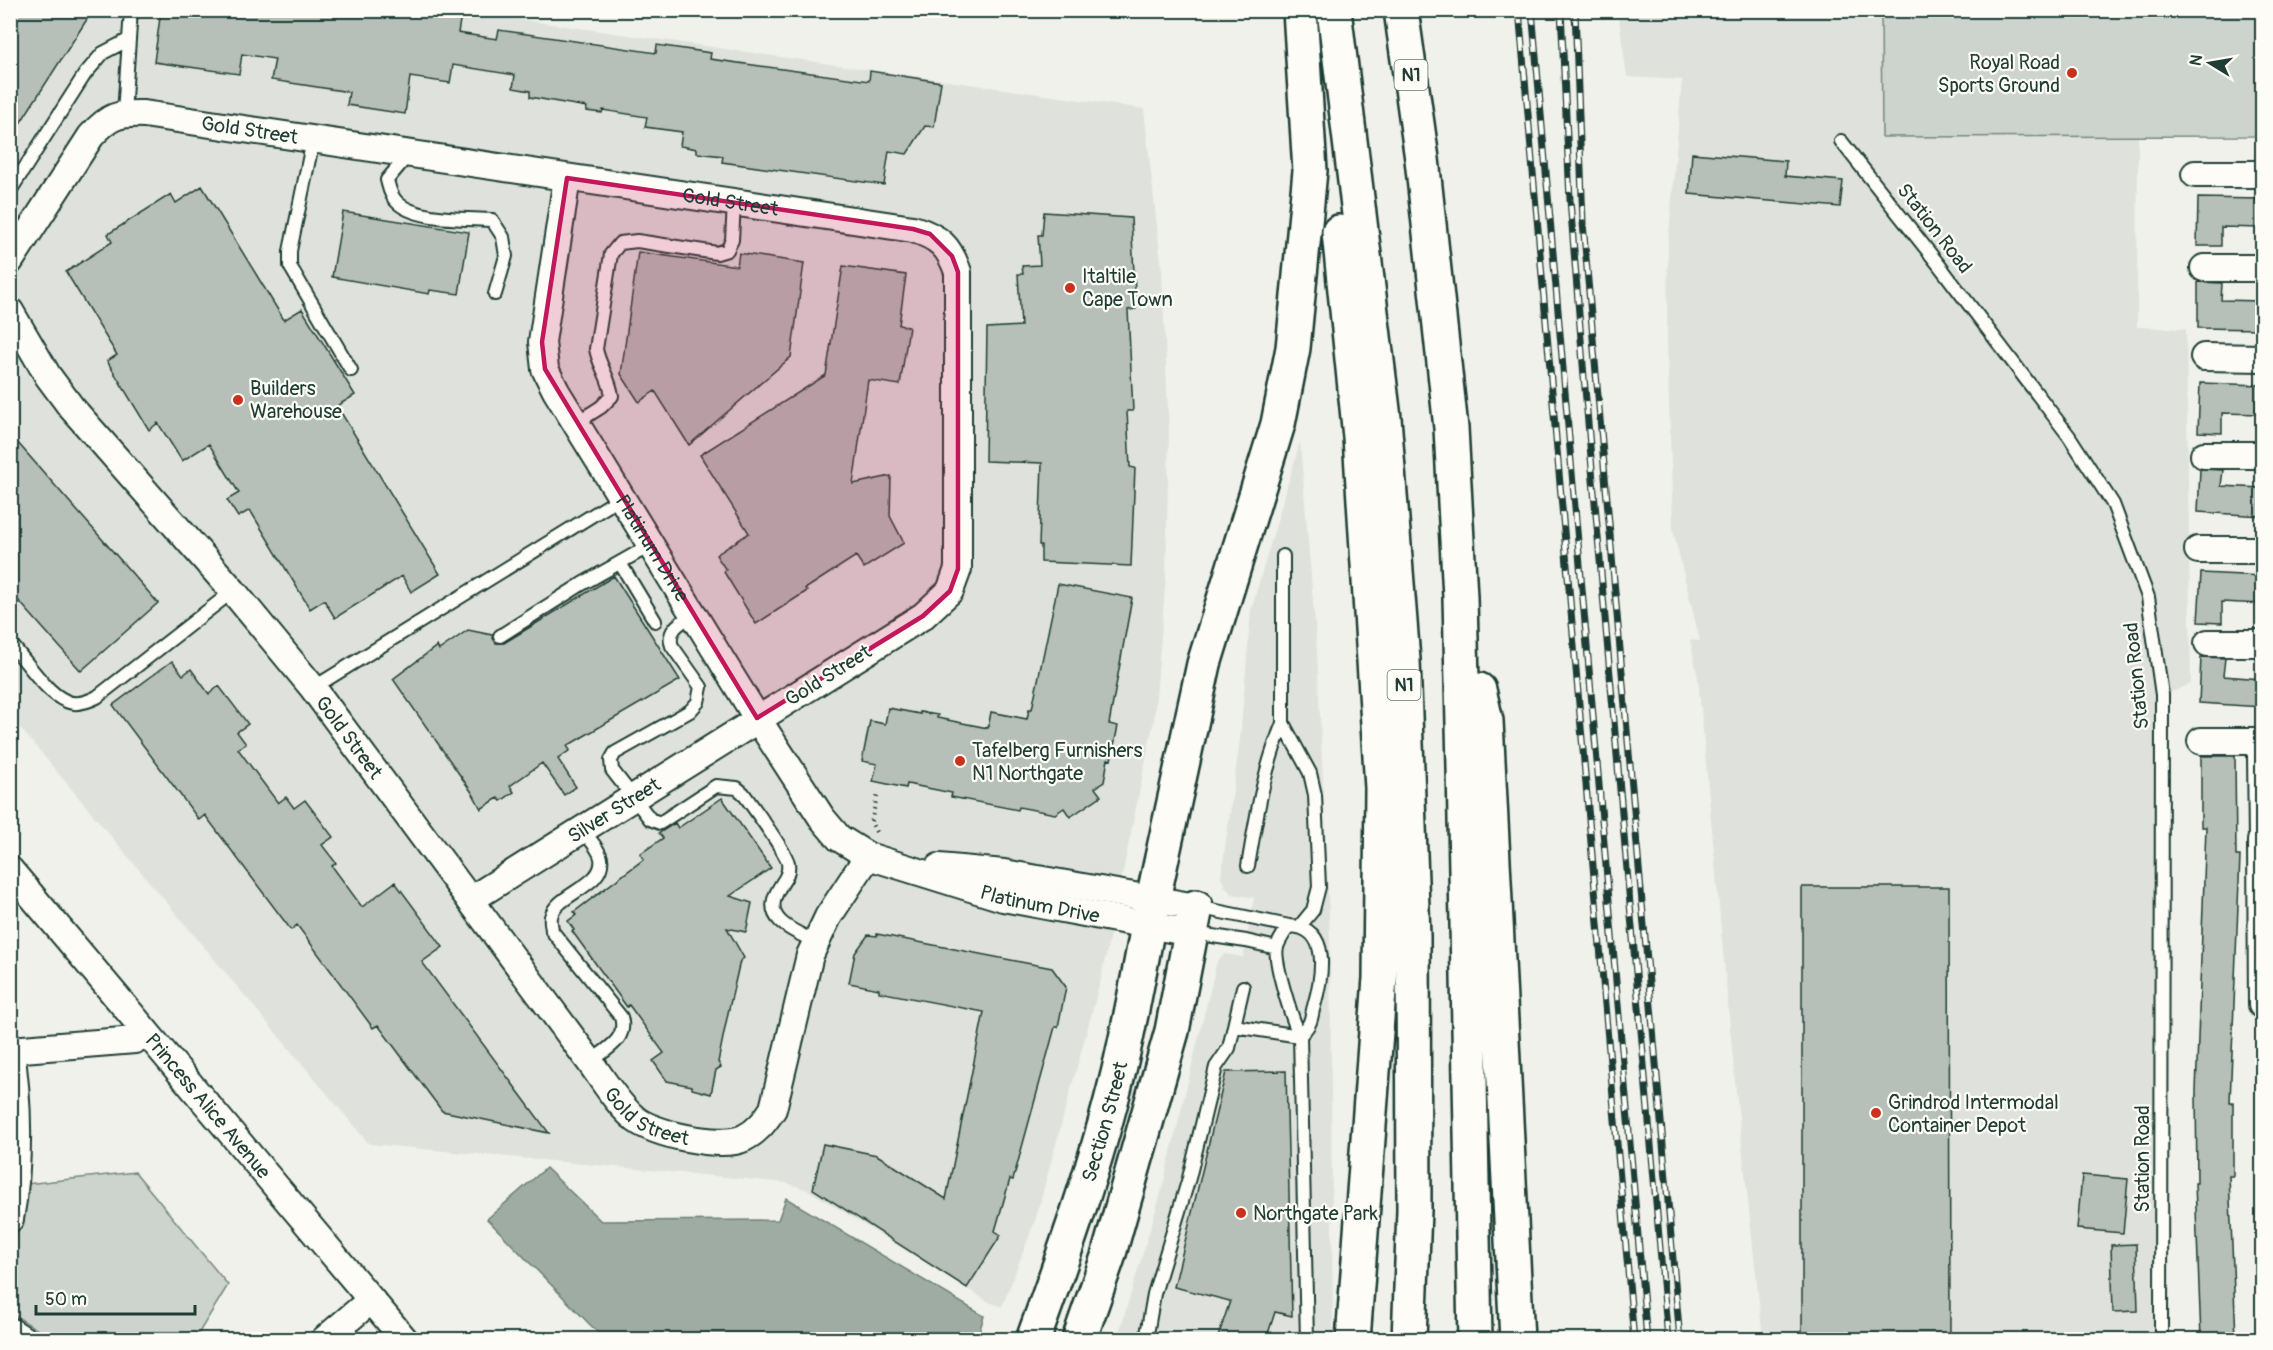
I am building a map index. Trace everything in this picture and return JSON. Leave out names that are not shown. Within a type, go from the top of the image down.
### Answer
[{"type":"main road","name":"Section Street","points":[[1033,1340],[1091,1171],[1118,1075],[1204,664],[1278,424],[1293,348],[1310,171],[1300,10]]},
{"type":"main road","name":"N1","points":[[1401,10],[1422,159],[1451,428],[1460,597],[1475,1340]]},
{"type":"main road","name":"N1","points":[[1336,22],[1384,418],[1403,660],[1413,948],[1414,1210],[1409,1340]]},
{"type":"main road","points":[[1336,22],[1335,188],[1360,436],[1382,788],[1380,978],[1353,1340]]},
{"type":"main road","points":[[1460,597],[1486,721],[1517,1340]]},
{"type":"main road","name":"Section Street","points":[[1079,1340],[1108,1257],[1172,1031],[1193,920]]},
{"type":"street","name":"Gold Street","points":[[123,113],[144,114],[922,231],[941,242],[952,256],[958,272],[958,569],[950,591],[923,616],[757,718]]},
{"type":"street","points":[[10,261],[91,136],[104,121],[123,113]]},
{"type":"street","points":[[2195,174],[2262,174]]},
{"type":"street","name":"Platinum Drive","points":[[567,178],[542,342],[545,369],[757,718],[822,818],[839,838],[879,851],[1004,873],[1151,912],[1193,920]]},
{"type":"street","points":[[2204,268],[2262,268]]},
{"type":"street","name":"Gold Street","points":[[10,311],[48,376],[71,407],[233,591],[313,688],[634,1119],[652,1129],[716,1142],[742,1139],[759,1128],[773,1109],[810,955],[828,917],[879,851]]},
{"type":"street","points":[[2204,357],[2262,357]]},
{"type":"street","points":[[2204,455],[2262,455]]},
{"type":"street","points":[[2198,550],[2262,550]]},
{"type":"street","points":[[2208,643],[2262,643]]},
{"type":"street","name":"Silver Street","points":[[470,900],[635,798],[757,718]]},
{"type":"street","points":[[2201,741],[2261,748],[2262,1005]]},
{"type":"street","name":"Princess Alice Avenue","points":[[10,870],[405,1340]]},
{"type":"street","points":[[11,1050],[135,1040],[145,1031]]},
{"type":"street","points":[[10,1046],[16,1149],[15,1191],[10,1219]]},
{"type":"street","points":[[324,1340],[371,1300]]},
{"type":"street","points":[[10,1331],[24,1340]]},
{"type":"lane","points":[[123,113],[130,10]]},
{"type":"lane","points":[[10,191],[85,74],[103,53],[128,40]]},
{"type":"lane","points":[[313,140],[290,251],[290,266],[351,370]]},
{"type":"lane","name":"Station Road","points":[[1841,141],[1940,265],[2069,435],[2113,504],[2148,597],[2162,695],[2162,1340]]},
{"type":"lane","points":[[409,154],[387,180],[391,195],[397,203],[426,216],[492,220],[503,237],[506,256],[495,294]]},
{"type":"lane","points":[[576,423],[601,407],[612,396],[610,382],[599,363],[596,349],[611,254],[620,243],[637,241],[717,253],[727,250],[732,240],[734,203]]},
{"type":"lane","points":[[313,688],[622,497]]},
{"type":"lane","points":[[500,636],[582,584],[651,545]]},
{"type":"lane","points":[[1248,866],[1264,775],[1283,723],[1283,556]]},
{"type":"lane","points":[[620,563],[655,621]]},
{"type":"lane","points":[[10,643],[53,693],[67,702],[82,704],[97,697],[233,591]]},
{"type":"lane","points":[[694,614],[672,631],[669,638],[672,646],[701,687],[698,702],[690,711],[615,753],[611,760],[612,770],[650,819],[660,824],[716,786],[737,788],[743,793],[788,861],[788,875],[777,892],[776,916],[783,926],[816,942]]},
{"type":"lane","points":[[1283,723],[1310,773],[1315,795],[1319,887],[1313,910],[1276,948],[1278,964],[1295,1026],[1300,1036],[1307,1340]]},
{"type":"lane","points":[[583,830],[600,855],[601,865],[596,876],[553,910],[550,919],[552,931],[621,1017],[624,1026],[621,1036],[590,1062]]},
{"type":"lane","points":[[1193,920],[1295,926],[1313,935],[1322,958],[1319,987],[1309,1024],[1300,1036]]},
{"type":"lane","points":[[1193,920],[1246,940],[1276,948]]},
{"type":"lane","points":[[1146,1340],[1154,1294],[1189,1178],[1216,1067],[1229,1048],[1243,987]]},
{"type":"lane","points":[[1234,1026],[1300,1036]]},
{"type":"path","points":[[878,793],[872,822],[879,851]]},
{"type":"highlighted area","points":[[567,178],[913,229],[930,234],[952,256],[958,272],[958,569],[950,591],[923,616],[757,718],[545,369],[542,342]]},
{"type":"shaded area","points":[[10,11],[460,11],[1144,109],[1162,271],[1169,434],[1166,577],[1154,720],[1101,979],[1035,1221],[1002,1307],[987,1301],[808,1190],[786,1183],[369,1144],[11,717]]},
{"type":"shaded area","points":[[1618,11],[1881,11],[1882,137],[2138,137],[2137,327],[2186,329],[2191,684],[2162,696],[2161,1339],[1763,1339],[1735,1082],[1698,678],[1690,640],[1700,641],[1673,531],[1667,341],[1668,245],[1682,80],[1627,77]]},
{"type":"shaded area","name":"Royal Road Sports Ground","points":[[1881,11],[2262,11],[2262,136],[1882,137]]},
{"type":"shaded area","points":[[1300,442],[1317,650],[1330,936],[1333,1339],[1117,1340],[1162,1189],[1217,961],[1225,954],[1243,957],[1254,898],[1232,894],[1225,887],[1221,877],[1240,739],[1251,610]]},
{"type":"shaded area","points":[[546,1168],[601,1221],[778,1220],[786,1198],[984,1316],[977,1339],[604,1339],[487,1219]]},
{"type":"shaded area","points":[[135,1172],[228,1285],[195,1339],[52,1339],[11,1313],[11,1264],[26,1184]]},
{"type":"building","points":[[10,10],[93,10],[10,139]]},
{"type":"building","points":[[161,10],[322,10],[362,16],[363,10],[437,10],[461,14],[458,33],[497,39],[499,30],[656,53],[657,45],[711,53],[710,59],[869,81],[870,71],[941,82],[934,127],[925,126],[907,154],[889,151],[884,185],[722,162],[723,156],[697,153],[697,149],[680,146],[682,132],[645,127],[647,117],[603,110],[602,113],[586,111],[587,107],[530,97],[530,91],[513,88],[515,75],[453,65],[450,83],[410,77],[405,114],[347,105],[349,92],[271,80],[275,59],[242,54],[239,74],[154,62]]},
{"type":"building","points":[[1692,153],[1786,161],[1785,176],[1843,181],[1840,207],[1689,194]]},
{"type":"building","name":"Builders Warehouse","points":[[202,186],[284,320],[302,309],[355,395],[337,406],[440,574],[411,592],[402,576],[335,618],[324,600],[310,609],[250,510],[238,517],[227,500],[239,493],[209,444],[182,461],[158,423],[149,430],[107,361],[117,355],[66,272],[112,242],[108,234],[171,194],[176,203]]},
{"type":"building","points":[[2198,198],[2262,199],[2262,228],[2221,227],[2221,246],[2197,246]]},
{"type":"building","points":[[343,212],[469,232],[459,294],[430,290],[429,294],[332,277]]},
{"type":"building","points":[[1044,212],[1131,218],[1136,309],[1128,310],[1133,411],[1127,411],[1130,467],[1135,468],[1131,566],[1041,562],[1041,545],[1039,545],[1042,463],[985,461],[987,328],[1021,326],[1018,274],[1023,274],[1022,266],[1040,265],[1038,235],[1042,235]]},
{"type":"building","points":[[638,252],[737,266],[739,253],[804,263],[791,357],[689,445],[655,391],[639,402],[621,374]]},
{"type":"building","points":[[843,266],[906,275],[899,325],[909,327],[900,385],[868,380],[853,484],[891,476],[890,516],[904,543],[864,568],[856,556],[756,624],[716,555],[749,533],[700,455],[826,375]]},
{"type":"building","points":[[2198,282],[2222,283],[2221,300],[2262,301],[2262,329],[2198,328]]},
{"type":"building","points":[[2200,383],[2262,385],[2262,414],[2222,413],[2222,433],[2198,432]]},
{"type":"building","points":[[10,434],[158,603],[81,671],[10,591]]},
{"type":"building","points":[[2200,469],[2223,470],[2221,486],[2262,488],[2262,516],[2198,512]]},
{"type":"building","points":[[2201,573],[2262,576],[2262,604],[2222,602],[2222,623],[2198,622]]},
{"type":"building","points":[[614,576],[680,680],[567,746],[570,750],[558,759],[576,787],[564,795],[542,763],[510,786],[514,792],[501,801],[498,798],[481,809],[393,679],[437,646],[439,650],[468,630],[492,635],[496,643],[504,643]]},
{"type":"building","points":[[1058,584],[1132,598],[1109,724],[1118,726],[1104,782],[1095,788],[1101,796],[1070,817],[1064,808],[1055,814],[1019,807],[1018,810],[951,797],[952,793],[907,784],[906,788],[873,781],[877,764],[862,761],[870,721],[885,724],[888,708],[938,715],[937,718],[988,728],[991,712],[1027,719],[1029,709],[1032,709]]},
{"type":"building","points":[[2201,657],[2225,658],[2223,676],[2262,679],[2262,707],[2199,703]]},
{"type":"building","points":[[172,661],[183,675],[191,669],[209,694],[219,686],[248,724],[237,732],[246,744],[238,749],[278,803],[286,797],[294,808],[305,800],[333,837],[322,845],[336,863],[332,866],[362,907],[395,882],[443,947],[422,962],[549,1133],[442,1111],[378,1025],[373,1028],[297,925],[291,930],[205,815],[199,820],[113,705]]},
{"type":"building","points":[[2201,756],[2235,756],[2236,856],[2240,856],[2230,1102],[2233,1102],[2233,1176],[2229,1176],[2236,1337],[2201,1338],[2195,1183],[2197,1183],[2196,1091],[2206,827],[2201,827]]},
{"type":"building","points":[[722,798],[771,868],[730,896],[752,903],[746,932],[727,928],[744,958],[740,961],[728,1013],[718,1062],[721,1067],[716,1070],[711,1094],[692,1089],[692,1086],[667,1081],[653,1061],[664,1053],[629,1005],[627,1007],[572,931],[574,930],[568,921],[576,915],[574,912],[644,859],[640,854],[663,838],[659,833],[675,823],[678,828]]},
{"type":"building","name":"Grindrod Intermodal Container Depot","points":[[1802,887],[1949,887],[1950,1340],[1802,1340]]},
{"type":"building","points":[[877,934],[1052,968],[1066,987],[1058,1027],[1055,1027],[1013,1180],[1010,1179],[995,1231],[1001,1235],[967,1288],[813,1189],[823,1144],[877,1155],[946,1199],[984,1012],[879,992],[879,989],[849,983],[855,953],[868,935],[877,936]]},
{"type":"building","name":"Northgate Park","points":[[1286,1071],[1292,1316],[1275,1312],[1266,1340],[1217,1340],[1230,1301],[1174,1287],[1226,1072]]},
{"type":"building","points":[[2082,1175],[2128,1179],[2123,1233],[2077,1229]]},
{"type":"building","points":[[2136,1244],[2138,1311],[2113,1312],[2111,1245]]},
{"type":"railway","points":[[1519,10],[1634,1340]]},
{"type":"railway","points":[[1532,10],[1647,1340]]},
{"type":"railway","points":[[1561,10],[1570,200],[1584,377],[1668,1340]]},
{"type":"railway","points":[[1575,10],[1583,223],[1680,1340]]},
{"type":"place","name":"Royal Road Sports Ground","points":[[2072,73]]},
{"type":"place","name":"Italtile Cape Town","points":[[1070,288]]},
{"type":"place","name":"Builders Warehouse","points":[[238,400]]},
{"type":"place","name":"Tafelberg Furnishers N1 Northgate","points":[[960,761]]},
{"type":"place","name":"Grindrod Intermodal Container Depot","points":[[1876,1113]]},
{"type":"place","name":"Northgate Park","points":[[1241,1213]]}]
